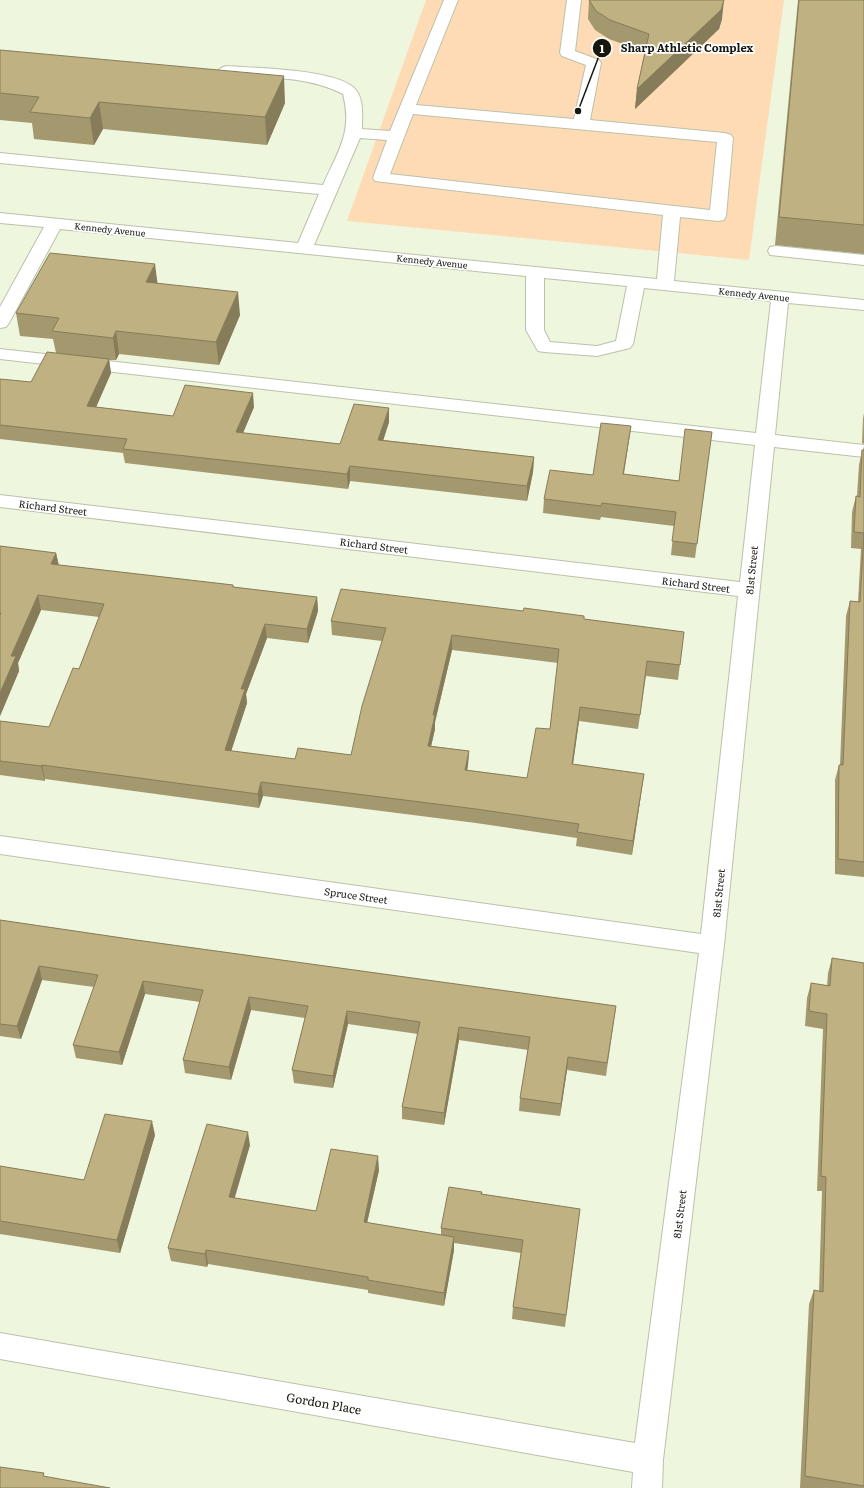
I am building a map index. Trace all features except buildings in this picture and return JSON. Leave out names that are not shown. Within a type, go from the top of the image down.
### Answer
[{"type":"street","points":[[407,109],[725,138],[718,216],[381,178],[396,136],[451,0]]},
{"type":"street","points":[[574,0],[570,20],[567,53],[594,63],[581,124]]},
{"type":"street","points":[[210,70],[304,77],[338,84],[350,92],[355,110],[354,132],[304,248]]},
{"type":"street","points":[[354,132],[396,136]]},
{"type":"street","points":[[0,158],[329,190]]},
{"type":"street","points":[[665,285],[672,211]]},
{"type":"street","name":"Kennedy Avenue","points":[[0,218],[864,305]]},
{"type":"street","points":[[0,323],[56,223]]},
{"type":"street","points":[[776,251],[864,260]]},
{"type":"street","points":[[535,272],[535,330],[544,347],[597,351],[624,344],[637,282]]},
{"type":"street","name":"81st Street","points":[[646,1488],[648,1460],[712,945],[780,296]]},
{"type":"street","points":[[0,354],[864,451]]},
{"type":"street","name":"Richard Street","points":[[0,501],[749,590]]},
{"type":"street","name":"Spruce Street","points":[[0,845],[712,945]]},
{"type":"street","name":"Gordon Place","points":[[0,1346],[648,1460]]},
{"type":"shaded area","points":[[426,0],[784,0],[749,260],[347,221]]},
{"type":"place","name":"Sharp Athletic Complex","points":[[578,111]]}]
